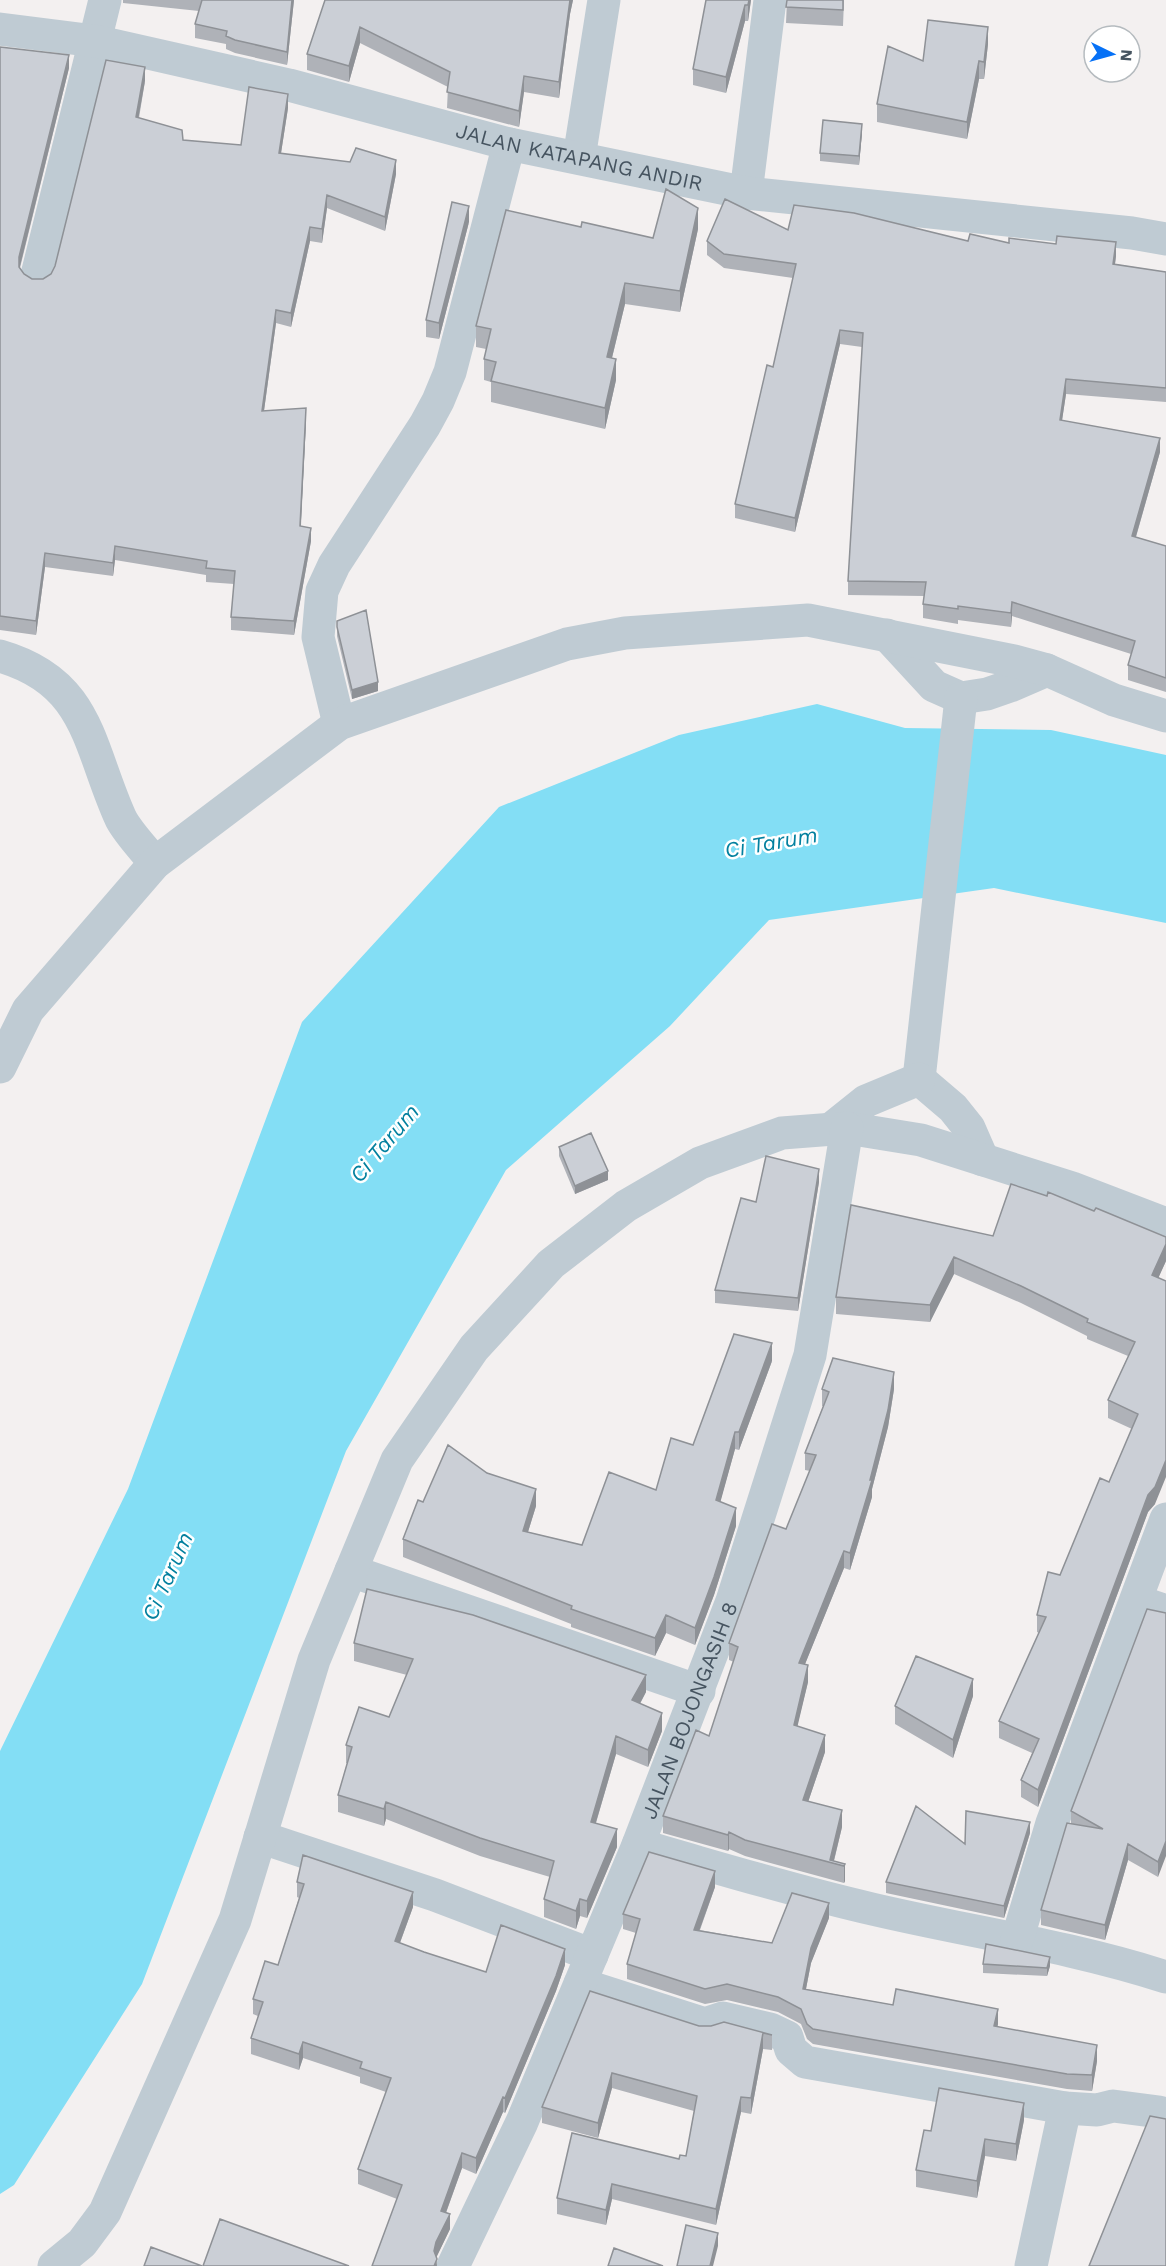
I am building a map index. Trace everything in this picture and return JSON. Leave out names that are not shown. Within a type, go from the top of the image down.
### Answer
[{"type":"street","points":[[37,275],[105,0]]},
{"type":"street","points":[[579,158],[604,0]]},
{"type":"street","points":[[746,193],[770,0]]},
{"type":"street","name":"JALAN KATAPANG ANDIR","points":[[0,29],[95,41],[289,86],[509,144],[746,193],[1132,233],[1166,239]]},
{"type":"street","points":[[339,724],[318,637],[322,591],[334,565],[438,401],[450,372],[509,144]]},
{"type":"street","points":[[0,1067],[28,1010],[155,863],[339,724],[567,644],[625,633],[808,621],[1014,661],[1047,670],[1114,700],[1166,716]]},
{"type":"street","points":[[887,635],[934,686],[961,698],[1010,687],[1047,670]]},
{"type":"street","points":[[0,656],[40,672],[66,696],[86,726],[122,821],[155,863]]},
{"type":"street","points":[[919,1079],[961,698]]},
{"type":"street","points":[[839,1128],[866,1101],[919,1079]]},
{"type":"street","points":[[919,1079],[969,1128],[983,1160]]},
{"type":"street","points":[[54,2266],[82,2243],[105,2212],[235,1920],[314,1660],[397,1460],[474,1348],[551,1263],[626,1206],[700,1163],[782,1133],[839,1128],[921,1140],[1072,1188],[1166,1224]]},
{"type":"street","name":"JALAN BOJONGASIH 8","points":[[453,2266],[522,2122],[580,1984],[699,1691],[735,1591],[810,1354],[839,1128]]},
{"type":"street","points":[[1017,1940],[1052,1822],[1151,1606],[1166,1519]]},
{"type":"street","points":[[351,1571],[699,1691]]},
{"type":"street","points":[[260,1837],[435,1895],[592,1955]]},
{"type":"street","points":[[638,1845],[765,1882],[871,1909],[1070,1952],[1166,1977]]},
{"type":"street","points":[[580,1984],[705,2024],[723,2018],[770,2029],[787,2037],[791,2050],[804,2062],[1065,2108],[1097,2109],[1113,2106],[1166,2115]]},
{"type":"street","points":[[1031,2266],[1065,2108]]},
{"type":"water","name":"Ci Tarum","points":[[817,704],[905,728],[1051,730],[1166,755],[1166,923],[994,888],[769,920],[670,1026],[506,1170],[346,1451],[142,1984],[14,2185],[0,2194],[0,1751],[128,1489],[302,1022],[499,807],[679,735]]},
{"type":"building","points":[[202,0],[292,0],[287,52],[235,40],[226,36],[227,31],[195,24]]},
{"type":"building","points":[[325,0],[570,0],[559,82],[524,76],[519,111],[447,92],[450,72],[360,27],[349,66],[307,54]]},
{"type":"building","points":[[706,0],[749,0],[748,5],[745,5],[726,77],[693,69]]},
{"type":"building","points":[[787,0],[843,0],[843,10],[786,7]]},
{"type":"building","points":[[928,20],[988,27],[984,62],[979,61],[967,122],[877,104],[888,46],[923,61]]},
{"type":"building","points":[[0,47],[69,55],[19,257],[19,267],[32,279],[43,279],[51,274],[55,266],[106,60],[145,67],[136,117],[182,130],[183,140],[241,145],[249,87],[288,94],[279,153],[350,162],[356,148],[396,160],[385,217],[327,195],[322,229],[310,227],[291,313],[276,310],[262,411],[306,408],[300,526],[311,528],[294,621],[231,617],[235,571],[206,568],[207,561],[115,546],[113,563],[45,553],[36,621],[0,616]]},
{"type":"building","points":[[823,120],[862,124],[859,156],[820,153]]},
{"type":"building","points":[[666,189],[698,208],[680,291],[625,283],[607,357],[616,359],[605,408],[491,381],[496,362],[484,359],[491,329],[476,326],[506,210],[581,227],[582,222],[653,238]]},
{"type":"building","points":[[725,199],[788,230],[794,205],[854,213],[968,241],[970,234],[1009,243],[1009,238],[1056,244],[1057,236],[1116,242],[1113,264],[1166,272],[1166,388],[1066,379],[1060,420],[1160,438],[1132,536],[1166,546],[1166,678],[1128,665],[1135,641],[1012,602],[1011,613],[958,606],[958,609],[923,604],[926,582],[848,581],[863,333],[840,330],[795,518],[735,504],[767,365],[773,367],[796,264],[724,254],[707,241]]},
{"type":"building","points":[[452,202],[469,206],[439,323],[426,320]]},
{"type":"building","points":[[366,610],[378,682],[352,690],[337,621]]},
{"type":"building","points":[[591,1133],[608,1171],[575,1186],[559,1147]]},
{"type":"building","points":[[766,1156],[819,1169],[798,1298],[715,1290],[741,1198],[756,1202]]},
{"type":"building","points":[[1011,1184],[1047,1196],[1048,1192],[1094,1211],[1096,1208],[1166,1237],[1166,1244],[1152,1275],[1166,1281],[1166,1460],[1155,1487],[1148,1495],[1038,1790],[1021,1780],[1039,1739],[999,1721],[1046,1617],[1037,1615],[1048,1572],[1060,1575],[1100,1478],[1109,1482],[1138,1414],[1108,1400],[1135,1342],[1087,1322],[1088,1319],[1021,1286],[954,1257],[930,1305],[836,1297],[851,1205],[993,1236]]},
{"type":"building","points":[[734,1334],[772,1343],[739,1432],[735,1432],[716,1500],[736,1508],[695,1628],[666,1615],[655,1638],[571,1609],[572,1606],[403,1539],[418,1500],[423,1502],[448,1445],[487,1473],[536,1489],[523,1531],[582,1545],[609,1472],[656,1490],[671,1438],[693,1445]]},
{"type":"building","points":[[833,1358],[894,1372],[888,1410],[870,1480],[872,1480],[850,1553],[844,1551],[799,1663],[808,1665],[794,1725],[825,1735],[803,1800],[842,1810],[830,1860],[845,1864],[844,1866],[745,1840],[729,1832],[728,1835],[663,1816],[696,1730],[709,1736],[738,1647],[729,1643],[772,1524],[786,1529],[816,1455],[805,1453],[829,1392],[822,1389]]},
{"type":"building","points":[[367,1589],[473,1615],[646,1675],[632,1700],[662,1713],[648,1750],[616,1736],[591,1822],[617,1829],[587,1901],[580,1899],[576,1911],[544,1899],[554,1861],[480,1838],[386,1802],[384,1809],[338,1795],[352,1747],[346,1745],[359,1707],[389,1717],[413,1659],[354,1643]]},
{"type":"building","points":[[1147,1609],[1166,1613],[1166,1841],[1158,1862],[1128,1844],[1105,1925],[1041,1910],[1067,1823],[1103,1829],[1071,1811]]},
{"type":"building","points":[[916,1656],[973,1679],[953,1740],[895,1706]]},
{"type":"building","points":[[916,1806],[965,1844],[966,1811],[1030,1822],[1004,1906],[886,1882]]},
{"type":"building","points":[[649,1852],[715,1871],[694,1930],[772,1943],[792,1893],[829,1903],[811,1948],[803,1989],[893,2005],[896,1989],[998,2009],[994,2026],[1097,2045],[1092,2075],[1067,2074],[813,2029],[807,2024],[801,2009],[778,1997],[727,1984],[705,1989],[627,1964],[640,1919],[623,1914]]},
{"type":"building","points":[[303,1855],[413,1892],[395,1941],[424,1952],[486,1972],[501,1925],[565,1949],[505,2098],[503,2097],[476,2158],[462,2153],[441,2211],[450,2214],[436,2242],[434,2251],[437,2259],[434,2266],[372,2266],[402,2185],[358,2169],[391,2078],[360,2068],[362,2062],[303,2042],[299,2054],[251,2038],[263,2002],[253,1999],[265,1961],[278,1965],[304,1884],[297,1882]]},
{"type":"building","points":[[986,1944],[1050,1957],[1047,1968],[983,1964]]},
{"type":"building","points":[[590,1991],[699,2026],[711,2026],[724,2022],[772,2035],[763,2033],[751,2098],[741,2097],[716,2209],[612,2184],[606,2210],[557,2198],[572,2133],[679,2159],[680,2155],[686,2156],[697,2096],[612,2073],[598,2123],[542,2107]]},
{"type":"building","points":[[939,2088],[1024,2103],[1016,2144],[985,2139],[977,2181],[916,2170],[924,2130],[931,2131]]},
{"type":"building","points":[[1150,2116],[1166,2119],[1166,2266],[1089,2266]]},
{"type":"building","points":[[220,2219],[349,2266],[203,2266]]},
{"type":"building","points":[[686,2225],[718,2233],[710,2266],[677,2266]]},
{"type":"building","points":[[151,2247],[202,2266],[144,2266]]},
{"type":"building","points":[[614,2248],[663,2266],[608,2266]]}]
